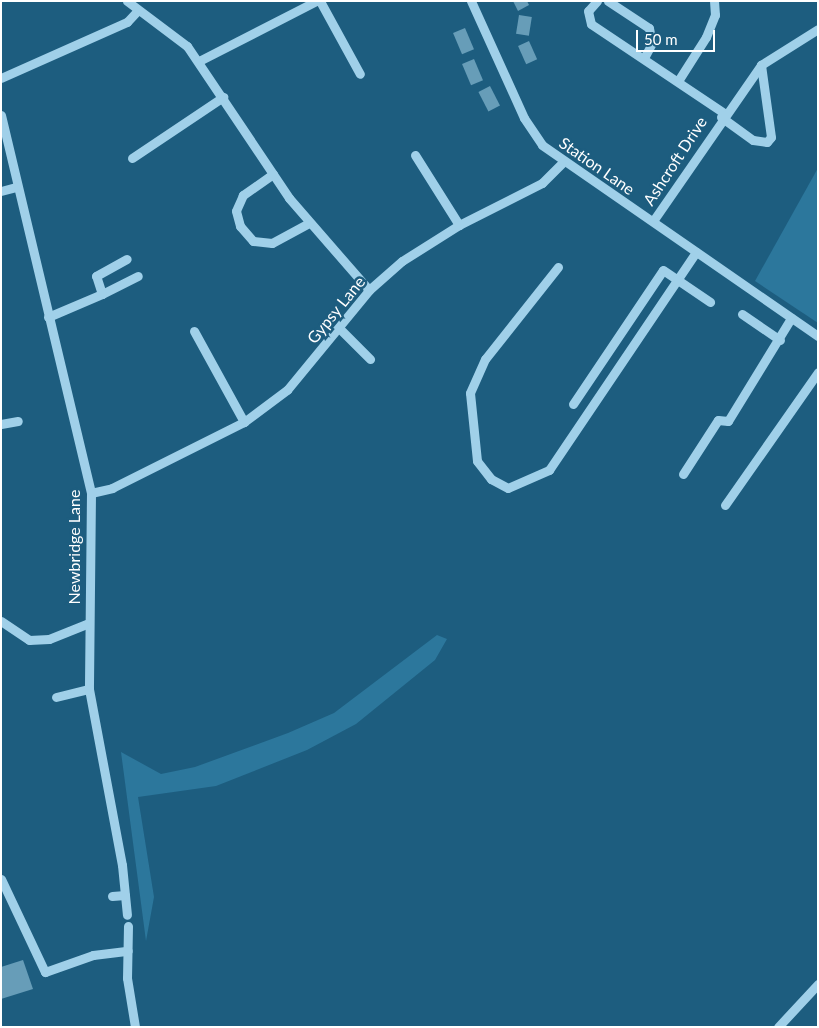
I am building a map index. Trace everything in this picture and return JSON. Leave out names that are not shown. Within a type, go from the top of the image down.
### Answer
[{"type":"street","points":[[127,1],[187,46],[199,61],[273,174],[309,223],[369,290]]},
{"type":"street","points":[[199,61],[316,1]]},
{"type":"street","points":[[320,1],[360,74]]},
{"type":"street","name":"Station Lane","points":[[471,1],[524,118],[542,145],[562,164],[653,221],[818,336]]},
{"type":"street","points":[[597,1],[588,11],[592,24],[678,81],[723,115]]},
{"type":"street","points":[[608,1],[649,28],[652,43],[644,58]]},
{"type":"street","points":[[678,81],[706,37],[716,16],[714,1]]},
{"type":"street","points":[[1,78],[127,22],[138,10]]},
{"type":"street","name":"Ashcroft Drive","points":[[653,221],[723,115],[761,65],[818,29]]},
{"type":"street","name":"Ashcroft Drive","points":[[723,115],[754,140],[767,142],[771,137],[761,65]]},
{"type":"street","points":[[132,158],[223,97]]},
{"type":"street","name":"Newbridge Lane","points":[[1,115],[16,187],[91,493],[89,689],[127,915]]},
{"type":"street","points":[[415,155],[459,225]]},
{"type":"street","name":"Gypsy Lane","points":[[91,493],[112,488],[244,422],[287,390],[340,328],[369,290],[402,260],[459,225],[542,183],[562,164]]},
{"type":"street","points":[[273,174],[242,195],[236,211],[240,226],[253,240],[272,243],[309,223]]},
{"type":"street","points":[[1,191],[16,187]]},
{"type":"street","points":[[558,267],[485,359],[470,393],[477,461],[491,479],[508,488],[549,470],[696,252]]},
{"type":"street","points":[[102,294],[96,276],[127,259]]},
{"type":"street","points":[[573,404],[664,270],[710,302]]},
{"type":"street","points":[[48,317],[138,276]]},
{"type":"street","points":[[742,314],[780,340]]},
{"type":"street","points":[[683,474],[718,420],[728,421],[780,340],[791,318]]},
{"type":"street","points":[[340,328],[370,359]]},
{"type":"street","points":[[194,331],[244,422]]},
{"type":"street","points":[[619,335],[633,345]]},
{"type":"street","points":[[726,505],[818,372]]},
{"type":"street","points":[[1,424],[18,421]]},
{"type":"street","points":[[1,621],[29,640],[49,639],[89,623]]},
{"type":"street","points":[[56,697],[89,689]]},
{"type":"street","points":[[1,879],[45,972],[93,955],[128,951]]},
{"type":"street","points":[[112,896],[125,895]]},
{"type":"street","points":[[128,926],[127,978],[135,1027]]},
{"type":"street","points":[[778,1027],[818,984]]},
{"type":"shaded area","points":[[818,168],[818,323],[755,281]]},
{"type":"shaded area","points":[[437,635],[447,639],[435,660],[356,724],[307,750],[216,786],[138,797],[154,897],[146,941],[121,752],[161,774],[195,767],[288,733],[334,713]]},
{"type":"building","points":[[513,1],[527,1],[529,5],[518,11]]},
{"type":"building","points":[[519,15],[532,17],[529,36],[516,34]]},
{"type":"building","points":[[465,28],[474,49],[462,54],[453,33]]},
{"type":"building","points":[[529,41],[537,59],[526,64],[518,46]]},
{"type":"building","points":[[474,59],[483,80],[471,85],[462,64]]},
{"type":"building","points":[[490,86],[500,106],[488,112],[478,92]]},
{"type":"building","points":[[23,960],[33,989],[1,999],[1,967]]}]
